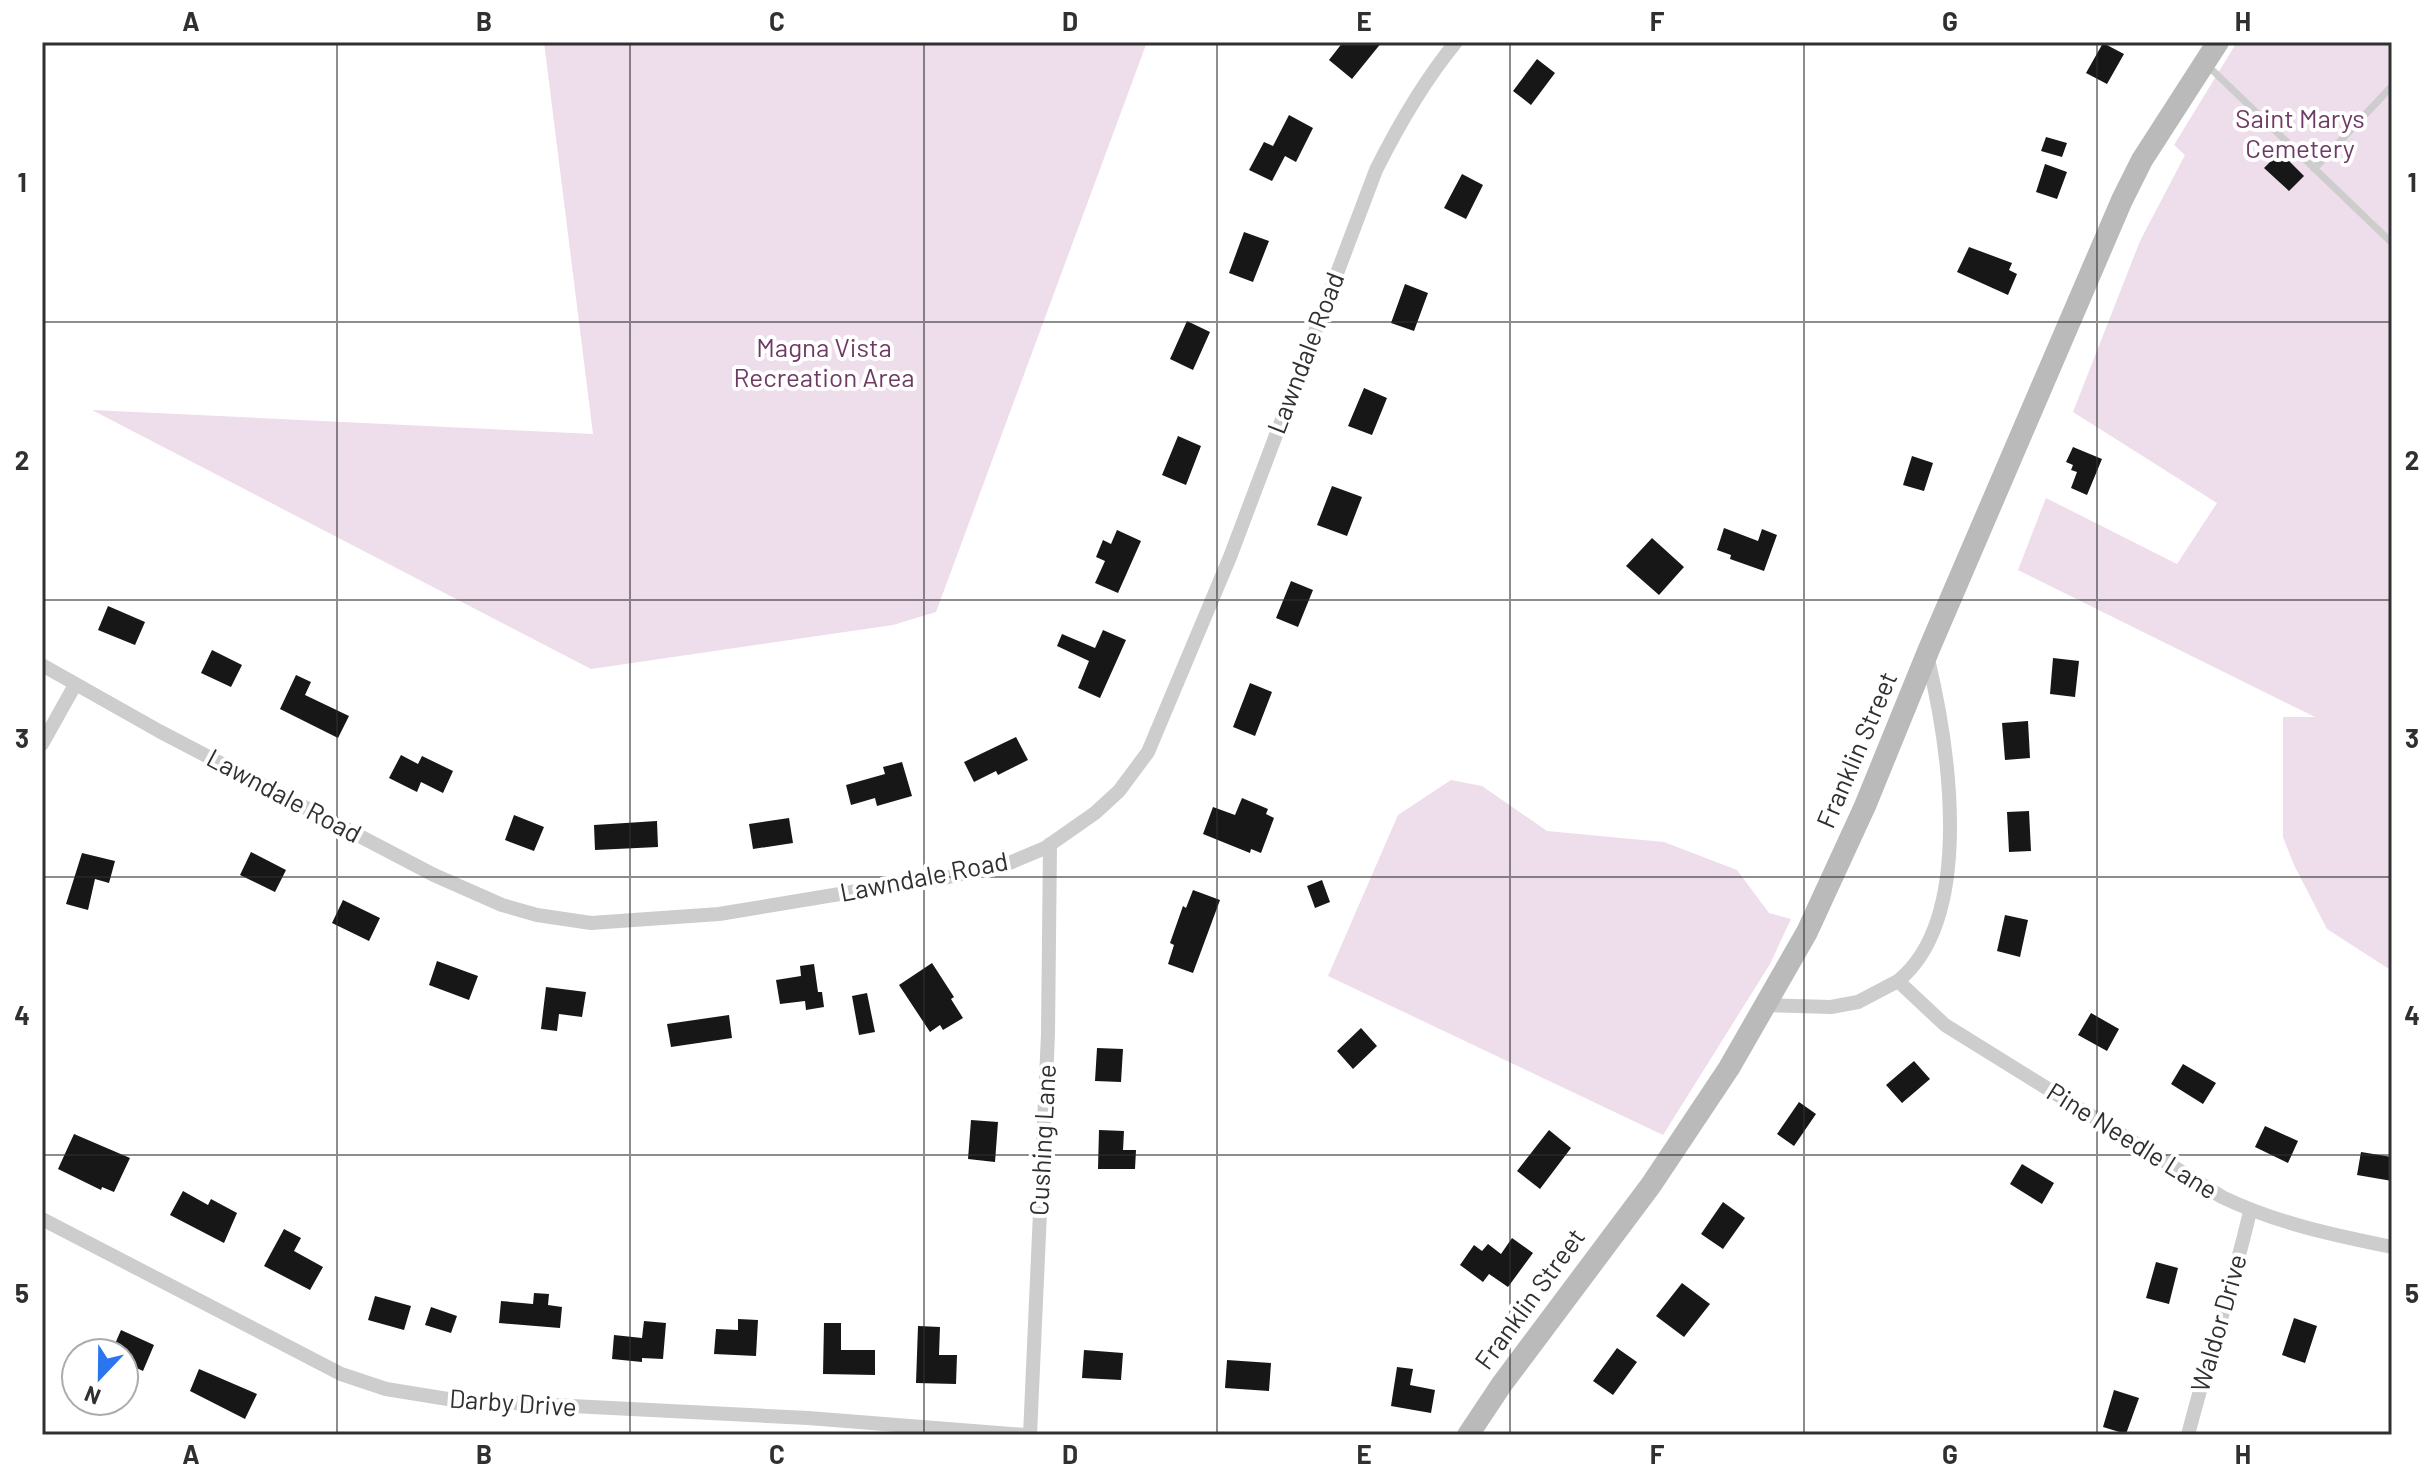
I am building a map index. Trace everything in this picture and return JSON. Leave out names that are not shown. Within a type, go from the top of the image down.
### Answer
[{"type":"street","name":"Lawndale Road","points":[[42,665],[434,875],[502,905],[550,917],[591,923],[623,923],[719,914],[971,873],[1007,864],[1050,844],[1095,813],[1148,752],[1224,570],[1376,170],[1400,121],[1433,70],[1456,42]]},
{"type":"street","name":"Franklin Street","points":[[1468,1435],[1502,1384],[1651,1185],[1729,1068],[1807,932],[1836,872],[2122,200],[2142,160],[2218,42]]},
{"type":"street","points":[[1764,1005],[1831,1007],[1858,1002],[1898,981],[1912,969],[1925,948],[1946,884],[1949,777],[1941,713],[1927,654]]},
{"type":"street","points":[[42,744],[75,685]]},
{"type":"street","name":"Cushing Lane","points":[[1027,1435],[1048,1034],[1050,844]]},
{"type":"street","name":"Pine Needle Lane","points":[[1898,981],[1945,1025],[2162,1161],[2250,1211],[2288,1224],[2392,1247]]},
{"type":"street","name":"Waldor Drive","points":[[2188,1435],[2227,1304],[2250,1211]]},
{"type":"street","name":"Darby Drive","points":[[42,1219],[341,1374],[386,1389],[454,1400],[808,1418],[1027,1435]]},
{"type":"lane","points":[[2204,61],[2392,243]]},
{"type":"lane","points":[[2314,169],[2392,86]]},
{"type":"green space","name":"Magna Vista Recreation Area","points":[[544,42],[1147,42],[936,612],[893,625],[591,669],[92,410],[593,434]]},
{"type":"green space","name":"Saint Marys Cemetery","points":[[2237,42],[2392,42],[2392,971],[2327,929],[2283,837],[2283,717],[2315,717],[2018,570],[2046,498],[2177,564],[2217,503],[2073,412],[2140,241],[2185,155],[2174,145]]},
{"type":"green space","points":[[1451,780],[1482,786],[1547,831],[1664,842],[1737,870],[1769,913],[1791,919],[1770,964],[1663,1135],[1328,976],[1398,815]]},
{"type":"building","points":[[1343,42],[1382,42],[1352,79],[1329,60]]},
{"type":"building","points":[[2103,43],[2124,54],[2107,84],[2086,73]]},
{"type":"building","points":[[1537,59],[1555,73],[1531,105],[1513,91]]},
{"type":"building","points":[[1289,115],[1313,128],[1296,162],[1285,156],[1272,181],[1249,170],[1264,142],[1273,146]]},
{"type":"building","points":[[2046,137],[2067,143],[2062,157],[2041,151]]},
{"type":"building","points":[[2280,152],[2304,176],[2289,191],[2264,168]]},
{"type":"building","points":[[2045,164],[2067,172],[2057,199],[2036,192]]},
{"type":"building","points":[[1462,174],[1483,185],[1466,219],[1444,208]]},
{"type":"building","points":[[1244,232],[1269,241],[1253,282],[1229,273]]},
{"type":"building","points":[[1969,247],[2012,263],[2009,270],[2017,274],[2008,295],[1957,272]]},
{"type":"building","points":[[1405,284],[1428,293],[1414,331],[1391,323]]},
{"type":"building","points":[[1187,321],[1210,332],[1193,370],[1170,359]]},
{"type":"building","points":[[1364,388],[1387,398],[1372,435],[1348,426]]},
{"type":"building","points":[[1178,436],[1201,446],[1186,485],[1162,475]]},
{"type":"building","points":[[2073,447],[2102,459],[2087,495],[2071,488],[2077,472],[2071,470],[2073,465],[2066,462]]},
{"type":"building","points":[[1912,456],[1933,463],[1924,491],[1903,485]]},
{"type":"building","points":[[1332,486],[1362,497],[1347,536],[1317,525]]},
{"type":"building","points":[[1724,528],[1758,541],[1762,529],[1777,535],[1764,571],[1730,559],[1731,555],[1717,550]]},
{"type":"building","points":[[1117,530],[1141,541],[1118,593],[1095,583],[1105,561],[1096,557],[1103,540],[1111,544]]},
{"type":"building","points":[[1652,538],[1684,567],[1659,595],[1626,566]]},
{"type":"building","points":[[1291,581],[1313,590],[1298,627],[1276,618]]},
{"type":"building","points":[[108,606],[145,622],[135,645],[98,630]]},
{"type":"building","points":[[1103,630],[1126,640],[1100,698],[1078,688],[1089,661],[1057,646],[1062,634],[1095,648]]},
{"type":"building","points":[[212,650],[242,665],[231,687],[201,673]]},
{"type":"building","points":[[2053,658],[2079,661],[2075,697],[2050,694]]},
{"type":"building","points":[[296,675],[311,682],[305,695],[349,716],[338,738],[280,709]]},
{"type":"building","points":[[1250,683],[1272,692],[1255,736],[1233,727]]},
{"type":"building","points":[[2028,721],[2030,758],[2005,760],[2002,723]]},
{"type":"building","points":[[1016,737],[1028,760],[998,775],[996,771],[974,782],[964,762]]},
{"type":"building","points":[[401,755],[418,764],[422,756],[453,771],[443,793],[421,782],[417,792],[389,778]]},
{"type":"building","points":[[902,762],[912,796],[877,806],[875,798],[851,805],[846,785],[885,774],[883,767]]},
{"type":"building","points":[[1242,798],[1268,809],[1266,814],[1274,818],[1261,853],[1251,849],[1250,853],[1203,834],[1213,807],[1235,815]]},
{"type":"building","points":[[2029,811],[2031,851],[2009,852],[2007,812]]},
{"type":"building","points":[[514,815],[544,827],[534,851],[505,840]]},
{"type":"building","points":[[789,818],[793,843],[753,849],[749,824]]},
{"type":"building","points":[[657,821],[658,847],[595,850],[594,825]]},
{"type":"building","points":[[251,852],[286,870],[275,892],[240,875]]},
{"type":"building","points":[[82,853],[115,861],[109,883],[95,879],[88,910],[66,904]]},
{"type":"building","points":[[1322,880],[1330,902],[1315,908],[1307,886]]},
{"type":"building","points":[[1193,890],[1220,900],[1193,973],[1168,964],[1174,945],[1170,943],[1183,906],[1186,908]]},
{"type":"building","points":[[343,900],[380,918],[369,941],[332,923]]},
{"type":"building","points":[[2005,915],[2028,920],[2020,957],[1997,951]]},
{"type":"building","points":[[437,961],[478,976],[469,1000],[429,985]]},
{"type":"building","points":[[932,963],[954,997],[951,999],[963,1018],[943,1030],[940,1025],[930,1032],[899,985]]},
{"type":"building","points":[[814,964],[818,992],[822,992],[824,1007],[806,1010],[805,1001],[780,1004],[776,980],[801,976],[800,966]]},
{"type":"building","points":[[546,987],[586,992],[582,1017],[559,1014],[557,1031],[541,1029]]},
{"type":"building","points":[[867,993],[875,1032],[859,1035],[852,996]]},
{"type":"building","points":[[2091,1013],[2119,1029],[2107,1051],[2078,1035]]},
{"type":"building","points":[[729,1015],[732,1038],[671,1047],[667,1024]]},
{"type":"building","points":[[1361,1028],[1377,1046],[1353,1069],[1337,1051]]},
{"type":"building","points":[[1097,1048],[1123,1049],[1121,1082],[1095,1081]]},
{"type":"building","points":[[1914,1061],[1930,1079],[1902,1103],[1886,1085]]},
{"type":"building","points":[[2183,1064],[2216,1083],[2203,1104],[2171,1084]]},
{"type":"building","points":[[1799,1102],[1816,1114],[1794,1146],[1777,1134]]},
{"type":"building","points":[[971,1120],[998,1122],[995,1162],[968,1159]]},
{"type":"building","points":[[2265,1126],[2298,1141],[2288,1163],[2255,1147]]},
{"type":"building","points":[[1099,1130],[1124,1131],[1123,1150],[1136,1150],[1135,1169],[1098,1169]]},
{"type":"building","points":[[1549,1130],[1571,1148],[1540,1189],[1517,1171]]},
{"type":"building","points":[[74,1134],[130,1158],[114,1192],[102,1187],[101,1190],[58,1169]]},
{"type":"building","points":[[2361,1152],[2392,1157],[2392,1181],[2357,1175]]},
{"type":"building","points":[[2022,1164],[2054,1183],[2042,1204],[2010,1184]]},
{"type":"building","points":[[183,1191],[208,1205],[211,1199],[237,1213],[224,1243],[170,1215]]},
{"type":"building","points":[[1723,1202],[1745,1218],[1723,1249],[1701,1234]]},
{"type":"building","points":[[284,1229],[301,1238],[294,1251],[323,1267],[310,1290],[264,1266]]},
{"type":"building","points":[[1512,1238],[1533,1253],[1508,1287],[1489,1274],[1483,1282],[1460,1265],[1474,1245],[1482,1251],[1488,1244],[1501,1254]]},
{"type":"building","points":[[2156,1262],[2178,1268],[2169,1304],[2146,1298]]},
{"type":"building","points":[[1682,1283],[1710,1304],[1684,1337],[1656,1316]]},
{"type":"building","points":[[534,1293],[549,1294],[548,1305],[562,1307],[560,1328],[499,1323],[501,1301],[533,1304]]},
{"type":"building","points":[[375,1296],[411,1306],[404,1330],[368,1320]]},
{"type":"building","points":[[431,1307],[457,1316],[451,1333],[425,1325]]},
{"type":"building","points":[[2294,1318],[2317,1326],[2305,1363],[2282,1355]]},
{"type":"building","points":[[738,1319],[758,1320],[756,1356],[714,1354],[716,1329],[738,1330]]},
{"type":"building","points":[[644,1321],[666,1323],[663,1359],[642,1358],[642,1362],[612,1359],[614,1335],[642,1338]]},
{"type":"building","points":[[824,1323],[841,1323],[841,1350],[875,1350],[875,1375],[823,1374]]},
{"type":"building","points":[[918,1326],[940,1327],[939,1355],[957,1355],[956,1384],[916,1383]]},
{"type":"building","points":[[121,1330],[136,1337],[118,1337]]},
{"type":"building","points":[[140,1339],[154,1345],[143,1371],[140,1370]]},
{"type":"building","points":[[1617,1348],[1637,1362],[1613,1395],[1593,1381]]},
{"type":"building","points":[[1084,1350],[1123,1353],[1121,1380],[1082,1378]]},
{"type":"building","points":[[1227,1360],[1271,1363],[1269,1391],[1225,1388]]},
{"type":"building","points":[[1397,1367],[1413,1369],[1410,1385],[1435,1390],[1431,1413],[1391,1406]]},
{"type":"building","points":[[199,1369],[257,1394],[245,1419],[190,1391]]},
{"type":"building","points":[[2114,1390],[2139,1398],[2126,1434],[2103,1427]]}]
